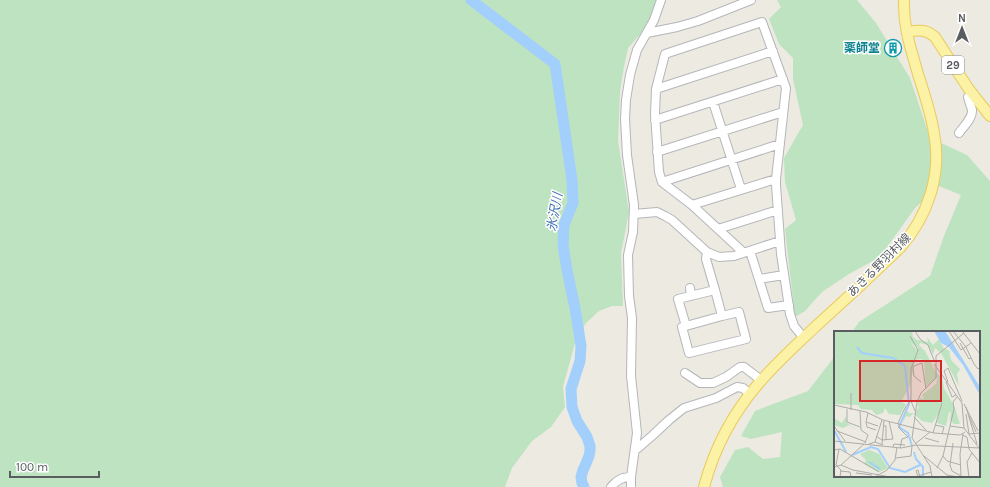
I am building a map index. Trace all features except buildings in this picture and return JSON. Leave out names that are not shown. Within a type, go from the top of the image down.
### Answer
[{"type":"main road","name":"あきる野羽村線","points":[[704,487],[713,458],[724,434],[737,412],[761,380],[775,365],[900,248],[916,226],[924,211],[930,196],[936,169],[935,139],[932,121],[910,48],[904,0]]},
{"type":"main road","name":"29","points":[[907,32],[917,30],[923,31],[935,37],[972,94],[990,116]]},
{"type":"street","points":[[631,487],[637,430],[630,369],[632,318],[629,296],[628,252],[633,232],[634,205],[627,155],[625,119],[626,100],[635,56],[639,45],[654,20],[661,0]]},
{"type":"street","points":[[647,33],[698,21],[751,0]]},
{"type":"street","points":[[789,305],[768,308],[759,279],[747,252],[718,229],[692,205],[662,182],[659,172],[657,152],[655,120],[656,89],[665,54],[762,22],[786,88],[776,179],[780,241],[784,275],[792,319],[794,326],[804,338]]},
{"type":"street","points":[[656,89],[773,51]]},
{"type":"street","points":[[655,120],[783,79]]},
{"type":"street","points":[[959,133],[972,116],[968,97],[972,94]]},
{"type":"street","points":[[713,102],[741,189]]},
{"type":"street","points":[[657,152],[784,112]]},
{"type":"street","points":[[662,182],[780,144]]},
{"type":"street","points":[[692,205],[776,179]]},
{"type":"street","points":[[718,229],[778,210]]},
{"type":"street","points":[[634,214],[657,212],[665,216],[672,220],[707,252],[719,257],[729,257],[780,241]]},
{"type":"street","points":[[707,252],[706,259],[722,316]]},
{"type":"street","points":[[759,279],[784,275]]},
{"type":"street","points":[[686,326],[678,300],[690,292],[715,290]]},
{"type":"street","points":[[739,312],[746,339],[689,354],[682,327],[686,326],[739,312]]},
{"type":"street","points":[[685,373],[700,383],[712,383],[726,377],[740,367],[744,367],[761,380]]},
{"type":"street","points":[[635,450],[684,408],[716,398],[737,387],[742,388],[750,394]]},
{"type":"street","points":[[611,487],[620,479],[631,477]]},
{"type":"green space","points":[[0,0],[657,0],[650,23],[628,48],[620,91],[618,141],[629,212],[621,253],[623,306],[612,306],[599,311],[586,323],[576,339],[563,387],[565,407],[551,427],[532,441],[512,468],[505,487],[0,487]]},
{"type":"green space","points":[[777,0],[857,0],[876,23],[910,78],[930,138],[967,155],[990,181],[990,487],[723,487],[720,477],[735,450],[748,447],[763,459],[780,457],[782,432],[751,439],[741,436],[755,411],[808,391],[834,357],[834,477],[980,477],[980,331],[853,331],[859,322],[930,276],[944,236],[961,195],[939,186],[915,208],[880,257],[849,274],[822,292],[805,311],[795,317],[785,229],[796,220],[785,182],[784,158],[803,125],[793,79],[793,58],[779,44],[769,19],[781,7]]},
{"type":"waterway","name":"氷沢川","points":[[471,0],[555,64],[572,180],[573,203],[564,225],[563,245],[581,346],[580,361],[571,389],[572,407],[577,421],[587,437],[590,446],[589,456],[581,477],[584,487]]},
{"type":"place","name":"薬師堂","points":[[893,48]]}]
